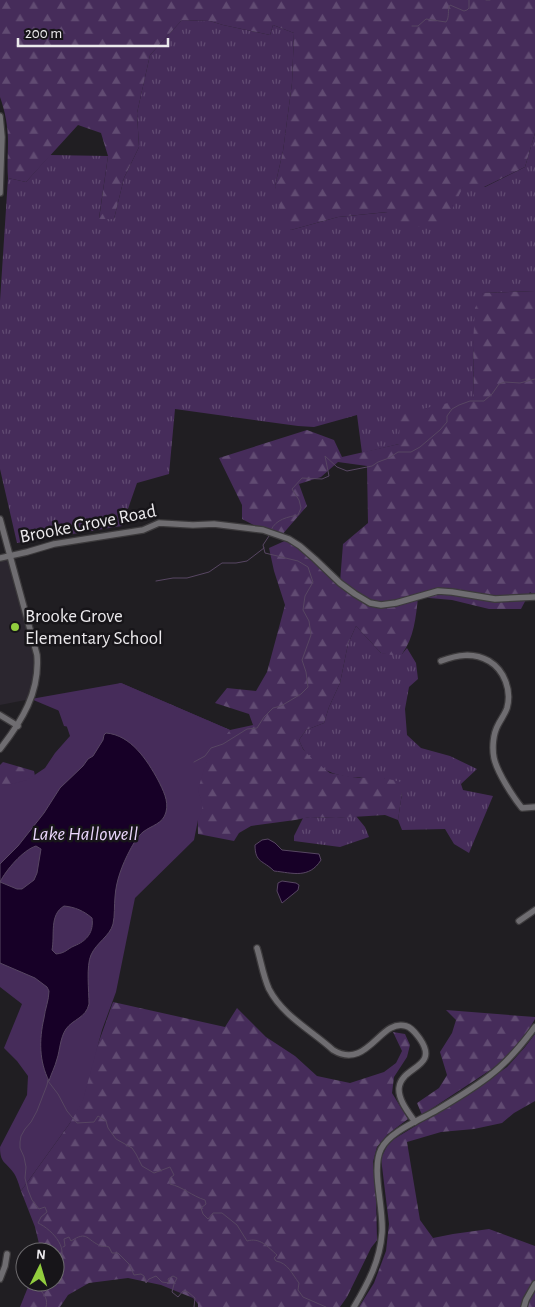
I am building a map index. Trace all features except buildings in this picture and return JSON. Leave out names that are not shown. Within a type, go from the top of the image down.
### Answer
[{"type":"street","points":[[0,116],[2,137],[0,193]]},
{"type":"street","points":[[0,519],[37,655],[38,669],[36,684],[30,702],[18,726],[0,749]]},
{"type":"street","name":"Brooke Grove Road","points":[[0,558],[54,544],[143,530],[159,523],[214,524],[270,533],[290,539],[340,583],[370,603],[381,605],[396,603],[438,591],[495,599],[535,597]]},
{"type":"street","points":[[441,661],[458,655],[474,655],[495,665],[501,672],[506,684],[508,702],[504,715],[494,734],[494,758],[522,808],[535,807]]},
{"type":"street","points":[[0,716],[18,726]]},
{"type":"street","points":[[519,921],[535,910]]},
{"type":"street","points":[[257,948],[265,978],[274,997],[289,1015],[340,1054],[358,1054],[394,1027],[404,1026],[414,1032],[425,1048],[426,1055],[419,1066],[405,1076],[399,1090],[401,1098],[415,1122]]},
{"type":"street","points":[[354,1307],[371,1277],[381,1246],[383,1214],[377,1168],[381,1150],[395,1134],[438,1110],[502,1067],[517,1052],[535,1027]]},
{"type":"street","points":[[0,1279],[7,1254]]},
{"type":"street","points":[[524,1307],[535,1284]]},
{"type":"shaded area","name":"Brooke Grove Elementary School","points":[[10,555],[37,655],[31,699],[0,705],[0,559]]},
{"type":"green space","points":[[0,0],[535,0],[535,133],[525,167],[484,187],[463,187],[444,226],[397,227],[387,212],[338,217],[291,230],[282,219],[275,186],[283,151],[292,83],[294,33],[273,25],[270,35],[210,21],[182,20],[150,55],[137,113],[139,147],[124,178],[114,219],[99,219],[108,156],[101,133],[78,125],[26,182],[8,178],[7,130],[5,113],[0,97]]},
{"type":"green space","points":[[182,20],[210,21],[270,35],[273,25],[294,33],[292,83],[283,151],[275,186],[291,230],[338,217],[388,212],[463,187],[485,187],[525,167],[535,133],[535,291],[483,293],[473,345],[474,397],[399,444],[362,453],[357,415],[314,427],[175,409],[169,474],[137,483],[122,526],[17,543],[0,469],[0,301],[8,178],[26,182],[50,155],[108,156],[99,218],[114,219],[124,178],[139,147],[137,113],[150,55]]},
{"type":"green space","points":[[535,291],[535,596],[530,592],[521,609],[489,609],[452,600],[418,597],[412,634],[402,654],[381,653],[356,626],[348,644],[340,683],[324,723],[306,730],[299,740],[303,749],[314,761],[330,773],[358,778],[384,778],[401,782],[402,793],[398,820],[385,815],[336,818],[310,817],[251,826],[239,833],[234,841],[198,834],[197,769],[85,730],[64,726],[57,706],[121,683],[230,730],[253,725],[249,714],[215,703],[227,688],[256,691],[267,672],[285,605],[269,548],[289,539],[340,582],[343,544],[368,523],[367,466],[338,462],[321,477],[299,484],[307,506],[281,536],[263,530],[242,519],[242,505],[219,458],[307,430],[334,440],[342,457],[399,444],[400,414],[474,397],[473,345],[475,308],[483,293]]},
{"type":"green space","points":[[356,626],[381,653],[402,654],[407,648],[416,663],[418,679],[409,687],[405,709],[407,735],[421,748],[450,756],[477,769],[461,784],[463,790],[493,796],[469,853],[454,844],[445,829],[402,830],[398,820],[402,793],[384,778],[358,778],[334,774],[324,769],[306,753],[299,740],[306,730],[324,723],[340,683],[348,644]]},
{"type":"green space","points":[[121,683],[230,730],[210,755],[204,769],[198,790],[202,810],[194,840],[135,898],[116,992],[102,1030],[83,1100],[70,1123],[21,1191],[16,1176],[4,1161],[0,1152],[0,1147],[27,1095],[28,1076],[4,1048],[22,1004],[0,987],[0,790],[4,786],[27,780],[45,768],[70,736],[62,712],[31,699]]},
{"type":"green space","points":[[3,762],[34,771],[38,790],[0,820],[0,765]]},
{"type":"green space","points":[[356,816],[365,827],[369,837],[340,847],[294,841],[294,836],[303,818]]},
{"type":"green space","points":[[113,1002],[225,1027],[237,1008],[266,1037],[295,1056],[317,1076],[350,1083],[384,1072],[396,1063],[402,1051],[393,1032],[405,1034],[410,1045],[407,1057],[394,1077],[392,1093],[408,1119],[388,1134],[377,1147],[373,1162],[377,1240],[340,1307],[198,1307],[193,1298],[161,1285],[128,1278],[89,1283],[68,1295],[60,1307],[20,1307],[26,1292],[65,1292],[65,1242],[39,1242],[21,1191],[70,1123]]},
{"type":"green space","points":[[446,1010],[535,1017],[535,1019],[525,1036],[501,1063],[422,1115],[417,1103],[439,1088],[447,1075],[440,1052],[452,1033],[456,1020]]},
{"type":"green space","points":[[535,1034],[535,1101],[514,1113],[502,1123],[474,1129],[441,1132],[407,1142],[420,1220],[433,1238],[489,1229],[535,1246],[535,1307],[359,1307],[374,1283],[386,1251],[389,1224],[381,1158],[387,1146],[394,1139],[468,1094],[507,1067]]},
{"type":"water","name":"Lake Hallowell","points":[[106,733],[115,735],[131,743],[149,764],[158,780],[165,796],[167,808],[165,816],[157,824],[137,838],[124,861],[117,885],[113,924],[109,932],[93,951],[89,960],[89,1004],[85,1012],[66,1029],[49,1081],[43,1066],[41,1042],[49,991],[47,987],[35,978],[0,963],[0,882],[0,864],[18,846],[44,813],[60,788],[93,756]],"holes":[[[36,846],[41,849],[34,880],[22,889],[17,889],[0,882],[15,861],[31,848]],[[64,906],[76,908],[92,918],[92,928],[86,939],[64,952],[56,954],[52,950],[54,920],[59,910]]]},
{"type":"water","points":[[268,839],[282,850],[319,854],[321,860],[311,870],[306,872],[274,871],[260,861],[255,851],[255,845],[262,840]]},
{"type":"water","points":[[282,881],[299,885],[298,890],[282,903],[277,891],[278,883]]},
{"type":"waterway","points":[[412,26],[418,26],[426,19],[446,22],[450,5],[464,11],[469,8],[469,0]]},
{"type":"waterway","points":[[271,530],[279,521],[298,515],[301,508],[299,500],[292,489],[302,478],[322,479],[329,476],[325,456],[337,467],[347,471],[372,466],[398,452],[411,452],[440,430],[447,422],[447,416],[452,409],[470,401],[484,401],[499,384],[505,382],[520,383],[535,379]]},
{"type":"waterway","points":[[194,762],[205,756],[211,748],[223,744],[247,729],[257,728],[273,708],[281,706],[301,694],[308,687],[302,660],[311,635],[309,621],[303,610],[305,596],[313,582],[308,567],[298,561],[265,553],[263,545],[269,536]]},
{"type":"waterway","points":[[156,581],[187,578],[209,572],[222,563],[247,561],[264,548]]},
{"type":"waterway","points":[[48,1080],[37,1111],[21,1136],[20,1148],[24,1157],[26,1167],[25,1178],[32,1200],[39,1209],[45,1207],[47,1212],[38,1223],[50,1231],[59,1242]]},
{"type":"waterway","points":[[48,1081],[77,1123],[94,1122],[98,1116],[106,1121],[108,1128],[116,1139],[132,1148],[142,1166],[154,1173],[170,1167],[174,1175],[170,1178],[170,1184],[205,1200],[206,1204],[201,1208],[203,1214],[208,1219],[213,1213],[222,1213],[237,1225],[247,1241],[256,1240],[267,1246],[277,1255],[274,1258],[276,1261],[287,1266],[292,1273],[299,1283],[298,1290],[303,1297],[326,1307]]},
{"type":"waterway","points":[[64,1242],[64,1239],[69,1237],[71,1241],[84,1236],[96,1244],[109,1247],[112,1253],[118,1253],[129,1264],[134,1275],[141,1274],[144,1276],[146,1283],[149,1279],[156,1276],[162,1282],[169,1283],[168,1279],[173,1276],[177,1278],[172,1292],[178,1297],[183,1291],[188,1292],[195,1298],[194,1307]]},
{"type":"waterway","points":[[42,1292],[46,1298],[46,1307]]},
{"type":"place","name":"Brooke Grove Elementary School","points":[[15,627]]}]
